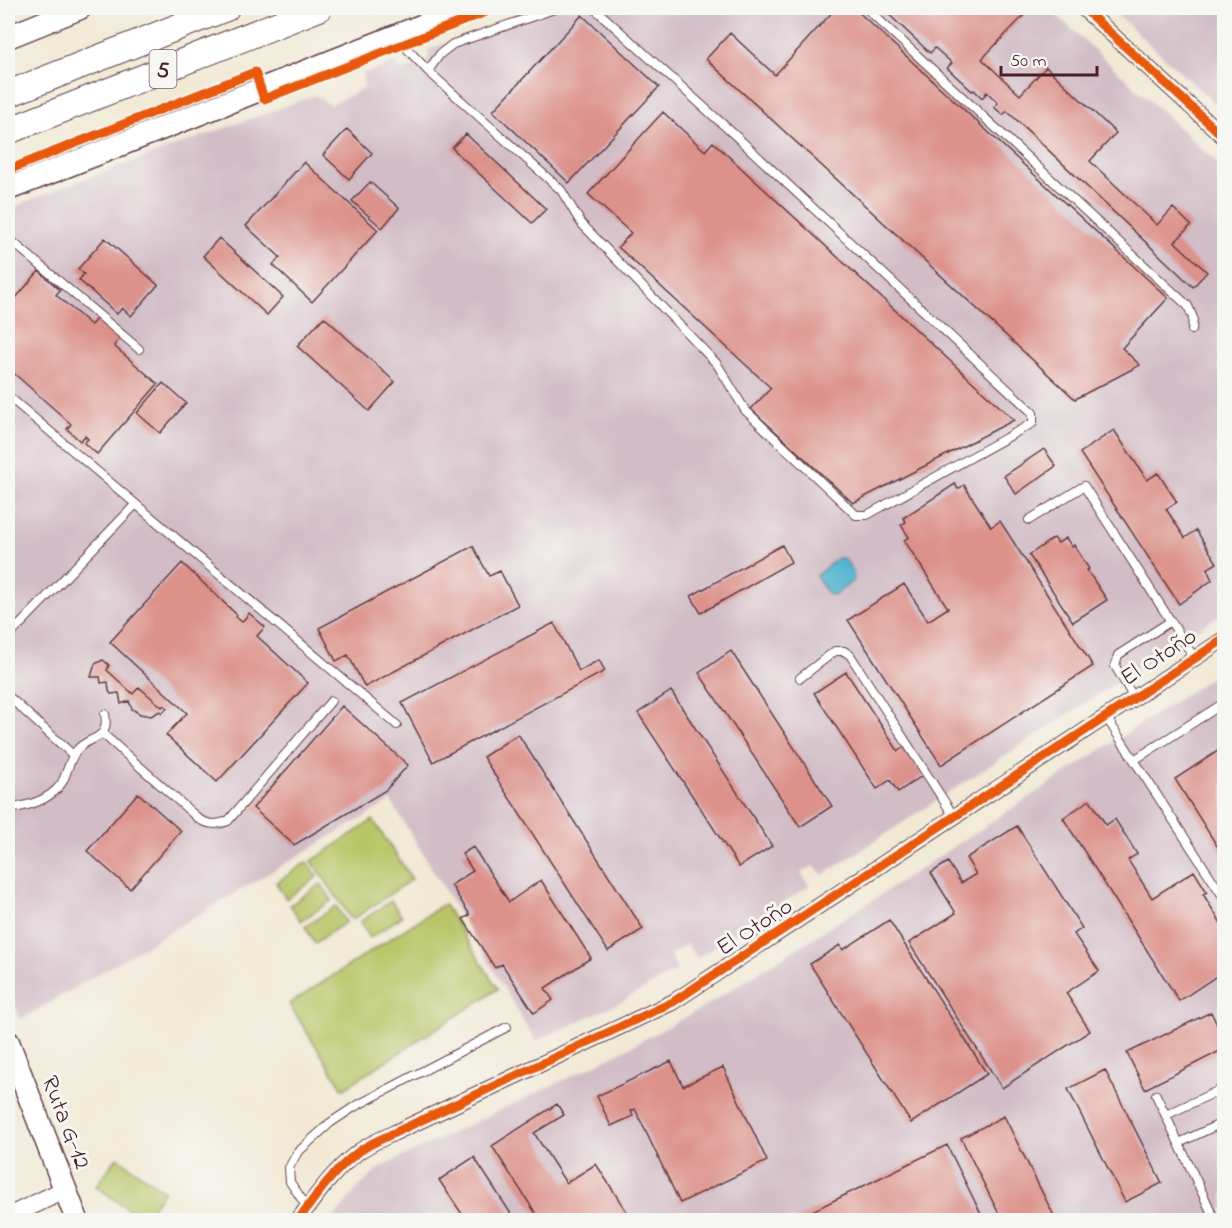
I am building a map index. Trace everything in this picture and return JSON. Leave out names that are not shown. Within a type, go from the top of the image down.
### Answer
[{"type":"highway","name":"5","points":[[8,94],[226,8]]},
{"type":"highway","name":"5","points":[[8,131],[319,8]]},
{"type":"main road","points":[[8,36],[48,17],[80,8]]},
{"type":"main road","points":[[8,189],[466,8]]},
{"type":"main road","name":"Ruta G-12","points":[[8,1042],[77,1221]]},
{"type":"street","points":[[1083,8],[1224,137]]},
{"type":"street","name":"El Otoño","points":[[298,1221],[338,1170],[358,1151],[673,1002],[1224,639]]},
{"type":"street","points":[[8,1216],[64,1190]]},
{"type":"lane","points":[[428,71],[440,54],[453,44],[557,8]]},
{"type":"lane","points":[[394,36],[428,71],[561,190],[581,224],[717,364],[737,399],[752,418],[856,514],[867,514],[1033,423],[1033,413],[738,138],[594,8]]},
{"type":"lane","points":[[866,8],[1188,306],[1193,318],[1192,330]]},
{"type":"lane","points":[[8,237],[140,349]]},
{"type":"lane","points":[[8,396],[397,725]]},
{"type":"lane","points":[[1029,520],[1084,486],[1195,659]]},
{"type":"lane","points":[[8,637],[135,505]]},
{"type":"lane","points":[[1134,698],[1115,666],[1118,655],[1171,621]]},
{"type":"lane","points":[[800,678],[835,651],[844,651],[850,655],[955,818]]},
{"type":"lane","points":[[8,696],[73,755]]},
{"type":"lane","points":[[103,734],[200,820],[207,824],[218,825],[228,821],[330,701]]},
{"type":"lane","points":[[1134,760],[1224,703]]},
{"type":"lane","points":[[8,809],[26,806],[45,798],[61,784],[78,747],[103,734],[107,724],[105,714]]},
{"type":"lane","points":[[1106,717],[1224,898]]},
{"type":"lane","points":[[307,1207],[290,1182],[289,1168],[297,1153],[321,1130],[354,1107],[507,1027]]},
{"type":"lane","points":[[1166,1115],[1224,1088]]},
{"type":"lane","points":[[1156,1095],[1215,1221]]},
{"type":"lane","points":[[1179,1143],[1224,1122]]},
{"type":"shaded area","points":[[534,8],[1049,8],[1224,169],[1224,612],[823,875],[814,866],[801,873],[809,886],[697,958],[687,944],[670,955],[677,970],[621,1002],[536,1041],[391,801],[20,1020],[8,986],[8,212],[23,203],[71,184],[316,95],[330,105],[364,88],[363,74],[393,63],[403,70],[421,64],[428,61],[428,50]]},
{"type":"shaded area","points":[[1109,8],[1224,8],[1224,112],[1130,26]]},
{"type":"shaded area","points":[[1224,669],[1224,1208],[1199,1220],[332,1220],[357,1189],[381,1167],[609,1058],[699,1010],[876,898]]},
{"type":"green space","points":[[373,820],[412,879],[352,920],[312,861]]},
{"type":"green space","points":[[307,862],[317,877],[286,899],[276,883]]},
{"type":"green space","points":[[321,884],[332,900],[301,921],[290,905]]},
{"type":"green space","points":[[391,901],[402,916],[370,938],[360,922]]},
{"type":"green space","points":[[444,904],[498,989],[343,1089],[289,1004]]},
{"type":"green space","points":[[336,906],[346,922],[315,943],[305,927]]},
{"type":"green space","points":[[117,1157],[164,1191],[143,1220],[96,1186]]},
{"type":"water","points":[[837,558],[843,558],[847,563],[854,580],[835,595],[828,594],[816,576]]},
{"type":"building","points":[[836,8],[854,8],[1168,298],[1122,348],[1140,365],[1075,399],[706,59],[730,33],[775,75]]},
{"type":"building","points":[[882,8],[1031,8],[982,59],[1020,95],[1046,67],[1116,133],[1090,161],[1157,225],[1173,208],[1191,225],[1175,242],[1207,272],[1193,287],[1007,111],[1003,115],[994,107],[998,103],[987,92],[982,98],[974,90],[972,91],[947,68],[952,63],[935,48],[930,53]]},
{"type":"building","points":[[582,15],[659,87],[569,183],[493,111]]},
{"type":"building","points":[[663,112],[705,151],[713,142],[1014,420],[853,503],[751,409],[771,388],[618,247],[631,233],[588,194]]},
{"type":"building","points":[[347,129],[372,153],[349,179],[323,155]]},
{"type":"building","points":[[466,134],[546,209],[532,223],[452,148]]},
{"type":"building","points":[[304,162],[378,230],[312,302],[273,265],[280,257],[246,226]]},
{"type":"building","points":[[370,182],[399,208],[382,228],[352,201]]},
{"type":"building","points":[[105,238],[158,285],[131,316],[122,308],[117,314],[79,280],[84,274],[78,269]]},
{"type":"building","points":[[219,238],[283,297],[267,315],[203,256]]},
{"type":"building","points":[[39,271],[60,290],[56,295],[91,325],[97,318],[120,338],[114,346],[158,384],[97,454],[84,443],[88,439],[85,436],[80,441],[67,429],[71,424],[8,368],[8,307]]},
{"type":"building","points":[[324,317],[395,382],[369,411],[297,346]]},
{"type":"building","points":[[163,383],[186,403],[160,433],[137,413]]},
{"type":"building","points":[[1114,430],[1147,480],[1158,473],[1177,502],[1166,509],[1185,538],[1196,530],[1217,563],[1207,569],[1212,580],[1179,604],[1080,453]]},
{"type":"building","points":[[1044,449],[1056,466],[1016,494],[1004,476]]},
{"type":"building","points":[[955,484],[958,489],[964,485],[991,527],[1000,521],[1093,666],[941,765],[848,620],[904,584],[928,621],[948,608],[904,540],[909,537],[901,525],[906,522],[903,518]]},
{"type":"building","points":[[1054,538],[1058,543],[1066,538],[1072,547],[1074,545],[1107,600],[1073,622],[1029,555]]},
{"type":"building","points":[[782,545],[791,562],[701,613],[691,596]]},
{"type":"building","points":[[473,546],[489,576],[500,571],[518,605],[365,687],[348,655],[336,661],[319,628]]},
{"type":"building","points":[[182,563],[242,622],[249,613],[265,627],[257,636],[308,683],[217,782],[166,735],[187,713],[110,642]]},
{"type":"building","points":[[554,623],[579,671],[599,660],[605,671],[433,762],[402,703]]},
{"type":"building","points":[[731,651],[832,806],[800,827],[699,673]]},
{"type":"building","points":[[103,660],[109,665],[107,670],[133,694],[139,687],[162,707],[164,705],[167,708],[162,713],[160,711],[151,716],[140,714],[132,709],[129,701],[121,704],[119,693],[111,694],[108,682],[101,683],[100,677],[91,677],[95,664]]},
{"type":"building","points":[[846,672],[898,751],[904,747],[923,775],[898,792],[890,780],[877,789],[814,693]]},
{"type":"building","points":[[671,691],[772,846],[739,867],[638,713]]},
{"type":"building","points":[[342,706],[408,765],[386,790],[294,845],[253,808]]},
{"type":"building","points":[[518,734],[643,929],[608,951],[483,757]]},
{"type":"building","points":[[1224,747],[1224,857],[1175,779]]},
{"type":"building","points":[[138,793],[181,831],[130,889],[87,851]]},
{"type":"building","points":[[1090,800],[1106,825],[1115,819],[1137,854],[1128,860],[1152,898],[1194,871],[1207,892],[1203,894],[1224,928],[1224,971],[1179,1001],[1063,818]]},
{"type":"building","points":[[1017,826],[1082,928],[1074,934],[1099,971],[1066,993],[1090,1031],[1002,1088],[909,943],[956,913],[931,873],[948,862],[961,883],[976,874],[966,858]]},
{"type":"building","points":[[473,847],[509,902],[541,880],[591,958],[545,988],[553,1000],[534,1013],[502,964],[495,968],[463,919],[470,915],[451,885],[473,871],[462,854]]},
{"type":"building","points":[[889,920],[987,1074],[911,1123],[810,964],[840,945],[843,950]]},
{"type":"building","points":[[1211,1012],[1224,1040],[1224,1049],[1145,1089],[1127,1053]]},
{"type":"building","points":[[671,1061],[683,1086],[723,1067],[767,1161],[680,1203],[635,1109],[631,1111],[633,1116],[611,1126],[597,1096]]},
{"type":"building","points":[[1105,1070],[1162,1183],[1125,1202],[1068,1089]]},
{"type":"building","points":[[557,1104],[564,1115],[534,1133],[566,1183],[596,1164],[632,1220],[540,1220],[492,1146]]},
{"type":"building","points":[[1004,1116],[1056,1220],[1002,1220],[961,1138]]},
{"type":"building","points":[[947,1145],[984,1220],[794,1220]]},
{"type":"building","points":[[474,1157],[515,1220],[466,1220],[439,1180]]},
{"type":"cycle path","points":[[8,170],[255,72],[264,99],[496,8]]},
{"type":"cycle path","points":[[1083,8],[1224,137]]},
{"type":"cycle path","points":[[298,1220],[332,1176],[366,1147],[673,1002],[1224,639]]}]
